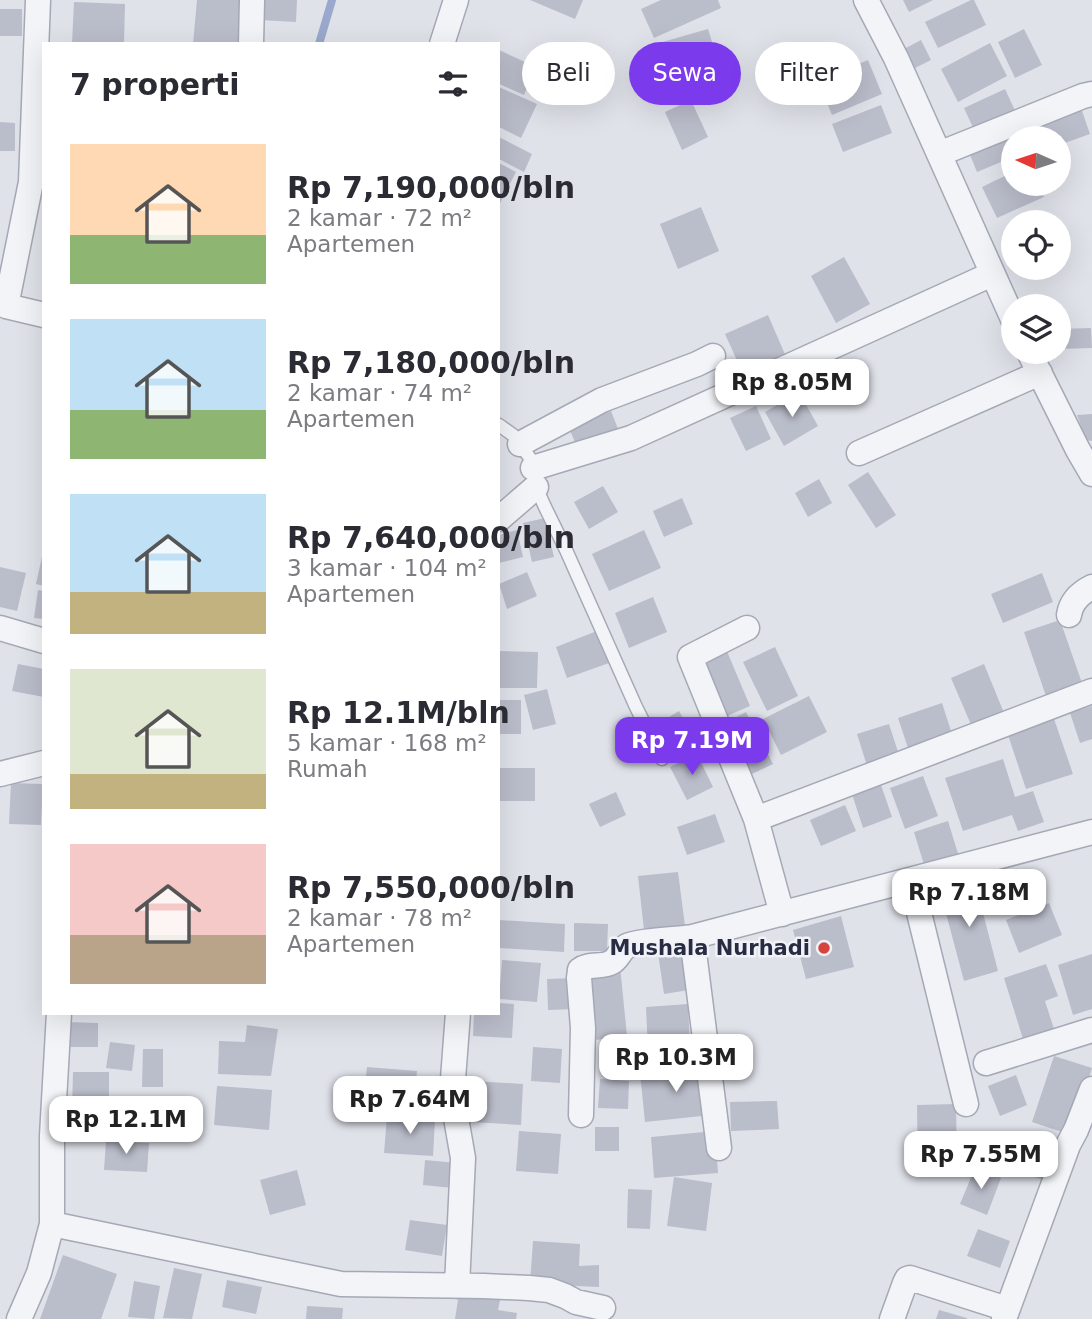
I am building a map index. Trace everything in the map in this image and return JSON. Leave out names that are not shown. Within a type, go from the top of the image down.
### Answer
[{"type":"street","points":[[38,0],[31,182],[3,305],[42,314]]},
{"type":"street","points":[[251,42],[252,0]]},
{"type":"street","points":[[443,42],[456,0]]},
{"type":"street","points":[[866,0],[896,58],[1001,294]]},
{"type":"street","points":[[939,154],[1092,94]]},
{"type":"street","points":[[500,518],[534,477],[631,438],[992,274]]},
{"type":"street","points":[[520,444],[602,400],[713,356]]},
{"type":"street","points":[[859,453],[1031,364]]},
{"type":"street","points":[[1036,364],[1085,449],[1092,474]]},
{"type":"street","points":[[1069,615],[1076,598],[1092,587]]},
{"type":"street","points":[[0,628],[42,640]]},
{"type":"street","points":[[747,628],[690,657],[756,819],[782,914]]},
{"type":"street","points":[[756,819],[1092,691]]},
{"type":"street","points":[[0,774],[42,764]]},
{"type":"street","points":[[581,1115],[583,1028],[579,978],[580,970],[585,967],[610,964],[627,946],[634,944],[692,937],[1092,832]]},
{"type":"street","points":[[911,880],[966,1104]]},
{"type":"street","points":[[692,937],[719,1148]]},
{"type":"street","points":[[19,1319],[40,1273],[52,1224],[52,1136],[59,1015]]},
{"type":"street","points":[[457,1286],[463,1158],[453,1079],[458,1015]]},
{"type":"street","points":[[986,1063],[1092,1030]]},
{"type":"street","points":[[892,1319],[906,1279],[910,1278],[1006,1314],[1068,1145],[1092,1089]]},
{"type":"street","points":[[52,1224],[341,1284],[484,1286],[549,1290],[576,1302],[603,1308]]},
{"type":"lane","points":[[500,426],[513,435],[530,458],[534,477],[566,550],[662,759]]},
{"type":"building","points":[[197,0],[244,0],[241,42],[193,42]]},
{"type":"building","points":[[261,0],[297,0],[296,22],[260,20]]},
{"type":"building","points":[[530,0],[583,0],[575,19]]},
{"type":"building","points":[[661,0],[718,0],[721,8],[654,38],[641,9]]},
{"type":"building","points":[[903,0],[933,0],[909,12]]},
{"type":"building","points":[[974,0],[986,25],[938,48],[925,22]]},
{"type":"building","points":[[74,2],[125,4],[124,42],[72,42]]},
{"type":"building","points":[[0,9],[22,9],[22,36],[0,36]]},
{"type":"building","points":[[708,29],[712,42],[662,42]]},
{"type":"building","points":[[1024,29],[1042,65],[1015,78],[998,42]]},
{"type":"building","points":[[921,40],[931,60],[915,68],[904,49]]},
{"type":"building","points":[[990,43],[1007,76],[958,102],[941,69]]},
{"type":"building","points":[[500,50],[522,61],[522,94],[500,84]]},
{"type":"building","points":[[868,60],[882,94],[862,102],[862,63]]},
{"type":"building","points":[[500,87],[522,97],[522,105],[537,105],[521,138],[500,128]]},
{"type":"building","points":[[1005,89],[1017,115],[976,134],[964,108]]},
{"type":"building","points":[[680,105],[693,105],[708,137],[682,150],[665,112]]},
{"type":"building","points":[[828,105],[856,105],[832,115]]},
{"type":"building","points":[[881,105],[892,133],[843,152],[832,124]]},
{"type":"building","points":[[1080,105],[1090,134],[1071,141],[1071,126],[1041,126],[1039,119]]},
{"type":"building","points":[[0,122],[15,123],[15,151],[0,151]]},
{"type":"building","points":[[1001,136],[1001,162],[977,172],[968,150]]},
{"type":"building","points":[[500,138],[532,154],[524,172],[500,160]]},
{"type":"building","points":[[500,164],[516,172],[500,203]]},
{"type":"building","points":[[1001,178],[1001,196],[1044,197],[1015,210],[1001,210],[1001,216],[997,218],[982,187]]},
{"type":"building","points":[[701,207],[719,251],[678,269],[660,224]]},
{"type":"building","points":[[844,257],[870,304],[836,323],[811,276]]},
{"type":"building","points":[[768,315],[787,359],[745,378],[725,334]]},
{"type":"building","points":[[1091,328],[1092,348],[1071,349],[1071,329]]},
{"type":"building","points":[[799,392],[818,426],[784,446],[765,412]]},
{"type":"building","points":[[756,406],[771,439],[746,451],[730,418]]},
{"type":"building","points":[[611,411],[620,434],[579,452],[569,428]]},
{"type":"building","points":[[1092,414],[1092,441],[1086,440],[1077,415]]},
{"type":"building","points":[[868,472],[896,515],[876,528],[848,485]]},
{"type":"building","points":[[819,479],[832,503],[808,517],[795,493]]},
{"type":"building","points":[[603,486],[618,512],[589,529],[574,502]]},
{"type":"building","points":[[682,498],[693,524],[664,537],[653,511]]},
{"type":"building","points":[[545,518],[554,557],[532,562],[523,523]]},
{"type":"building","points":[[517,530],[523,557],[500,563],[500,535]]},
{"type":"building","points":[[644,530],[661,568],[609,591],[592,554]]},
{"type":"building","points":[[42,557],[42,586],[36,584]]},
{"type":"building","points":[[0,567],[26,573],[17,611],[0,607]]},
{"type":"building","points":[[527,572],[537,596],[507,609],[500,584]]},
{"type":"building","points":[[1042,573],[1053,602],[1003,623],[991,594]]},
{"type":"building","points":[[38,590],[42,591],[42,619],[34,618]]},
{"type":"building","points":[[653,597],[667,632],[629,648],[615,613]]},
{"type":"building","points":[[1060,620],[1083,686],[1047,699],[1024,632]]},
{"type":"building","points":[[597,631],[609,663],[567,678],[556,647]]},
{"type":"building","points":[[775,647],[798,696],[767,711],[743,662]]},
{"type":"building","points":[[726,649],[750,706],[722,718],[698,661]]},
{"type":"building","points":[[500,651],[538,652],[537,688],[500,688]]},
{"type":"building","points":[[18,664],[42,669],[42,697],[12,691]]},
{"type":"building","points":[[984,664],[1004,713],[972,727],[951,678]]},
{"type":"building","points":[[547,689],[556,724],[533,730],[524,695]]},
{"type":"building","points":[[809,696],[827,732],[781,755],[763,719]]},
{"type":"building","points":[[500,700],[521,700],[521,734],[500,734]]},
{"type":"building","points":[[942,703],[952,734],[908,748],[898,718]]},
{"type":"building","points":[[1092,706],[1092,739],[1080,743],[1070,713]]},
{"type":"building","points":[[679,711],[694,737],[669,752],[654,726]]},
{"type":"building","points":[[746,712],[773,764],[750,775],[724,723]]},
{"type":"building","points":[[1053,716],[1073,774],[1026,789],[1007,732]]},
{"type":"building","points":[[889,724],[900,758],[868,769],[857,734]]},
{"type":"building","points":[[697,754],[713,787],[687,800],[670,767]]},
{"type":"building","points":[[1003,759],[1015,797],[1033,791],[1044,822],[1018,831],[1012,815],[963,831],[945,778]]},
{"type":"building","points":[[500,768],[535,768],[535,801],[500,801]]},
{"type":"building","points":[[923,776],[938,816],[905,829],[890,788]]},
{"type":"building","points":[[11,783],[42,784],[41,825],[9,824]]},
{"type":"building","points":[[881,785],[892,817],[863,828],[852,794]]},
{"type":"building","points":[[616,792],[626,815],[600,827],[589,804]]},
{"type":"building","points":[[845,805],[856,831],[821,846],[810,820]]},
{"type":"building","points":[[715,814],[725,842],[687,855],[677,827]]},
{"type":"building","points":[[948,821],[960,860],[926,871],[914,832]]},
{"type":"building","points":[[678,872],[685,926],[644,930],[638,876]]},
{"type":"building","points":[[974,878],[998,971],[964,981],[939,887]]},
{"type":"building","points":[[1049,903],[1062,935],[1019,953],[1006,920]]},
{"type":"building","name":"Mushala Nurhadi","points":[[841,916],[854,967],[806,979],[793,930]]},
{"type":"building","points":[[500,920],[565,924],[564,952],[500,948]]},
{"type":"building","points":[[574,923],[608,924],[607,951],[574,951]]},
{"type":"building","points":[[689,949],[695,989],[664,994],[658,953]]},
{"type":"building","points":[[1092,954],[1092,1009],[1073,1015],[1058,965]]},
{"type":"building","points":[[502,960],[541,963],[537,1002],[500,999]]},
{"type":"building","points":[[1046,964],[1058,996],[1045,1001],[1054,1029],[1023,1039],[1004,978]]},
{"type":"building","points":[[620,966],[627,1036],[595,1040],[588,969]]},
{"type":"building","points":[[575,978],[577,1009],[548,1010],[547,979]]},
{"type":"building","points":[[500,1003],[514,1004],[512,1038],[473,1036],[474,1015],[500,1015]]},
{"type":"building","points":[[688,1004],[690,1048],[648,1051],[646,1007]]},
{"type":"building","points":[[68,1022],[98,1023],[98,1047],[68,1047]]},
{"type":"building","points":[[247,1025],[278,1029],[271,1076],[218,1074],[219,1041],[245,1042]]},
{"type":"building","points":[[110,1042],[135,1045],[132,1071],[106,1068]]},
{"type":"building","points":[[533,1047],[562,1049],[560,1083],[531,1081]]},
{"type":"building","points":[[143,1049],[163,1049],[163,1087],[142,1087]]},
{"type":"building","points":[[1054,1056],[1092,1068],[1071,1135],[1032,1122]]},
{"type":"building","points":[[706,1066],[711,1115],[645,1122],[640,1073]]},
{"type":"building","points":[[367,1067],[417,1071],[414,1108],[363,1104]]},
{"type":"building","points":[[73,1072],[109,1072],[109,1110],[72,1110]]},
{"type":"building","points":[[1016,1075],[1027,1105],[1000,1116],[988,1086]]},
{"type":"building","points":[[600,1079],[629,1081],[628,1109],[598,1108]]},
{"type":"building","points":[[473,1081],[523,1084],[521,1125],[471,1122]]},
{"type":"building","points":[[217,1086],[272,1090],[269,1130],[214,1125]]},
{"type":"building","points":[[777,1101],[779,1129],[731,1131],[730,1102]]},
{"type":"building","points":[[956,1104],[957,1170],[918,1171],[917,1105]]},
{"type":"building","points":[[387,1116],[435,1119],[433,1156],[384,1153]]},
{"type":"building","points":[[595,1127],[619,1127],[619,1151],[595,1151]]},
{"type":"building","points":[[519,1131],[561,1134],[558,1174],[516,1171]]},
{"type":"building","points":[[715,1131],[718,1173],[654,1178],[651,1137]]},
{"type":"building","points":[[995,1132],[1056,1150],[1047,1181],[986,1162]]},
{"type":"building","points":[[106,1141],[149,1143],[147,1172],[104,1170]]},
{"type":"building","points":[[425,1160],[456,1163],[453,1188],[423,1185]]},
{"type":"building","points":[[975,1168],[1001,1178],[987,1215],[960,1204]]},
{"type":"building","points":[[297,1170],[306,1205],[270,1215],[260,1180]]},
{"type":"building","points":[[674,1177],[712,1183],[706,1231],[667,1226]]},
{"type":"building","points":[[628,1189],[652,1190],[650,1229],[627,1228]]},
{"type":"building","points":[[410,1220],[447,1225],[442,1256],[405,1250]]},
{"type":"building","points":[[978,1229],[1010,1241],[1000,1268],[967,1256]]},
{"type":"building","points":[[533,1241],[580,1244],[579,1266],[599,1265],[599,1287],[530,1284]]},
{"type":"building","points":[[63,1255],[117,1274],[101,1319],[40,1319]]},
{"type":"building","points":[[174,1268],[202,1274],[192,1319],[163,1318]]},
{"type":"building","points":[[227,1280],[262,1287],[256,1314],[222,1307]]},
{"type":"building","points":[[134,1281],[160,1286],[154,1319],[128,1317]]},
{"type":"building","points":[[459,1294],[500,1300],[498,1310],[517,1313],[516,1319],[455,1319]]},
{"type":"building","points":[[307,1306],[343,1308],[342,1319],[306,1319]]},
{"type":"building","points":[[939,1310],[967,1318],[967,1319],[936,1319]]},
{"type":"waterway","points":[[320,42],[332,0]]},
{"type":"place","name":"Mushala Nurhadi","points":[[824,948]]}]
